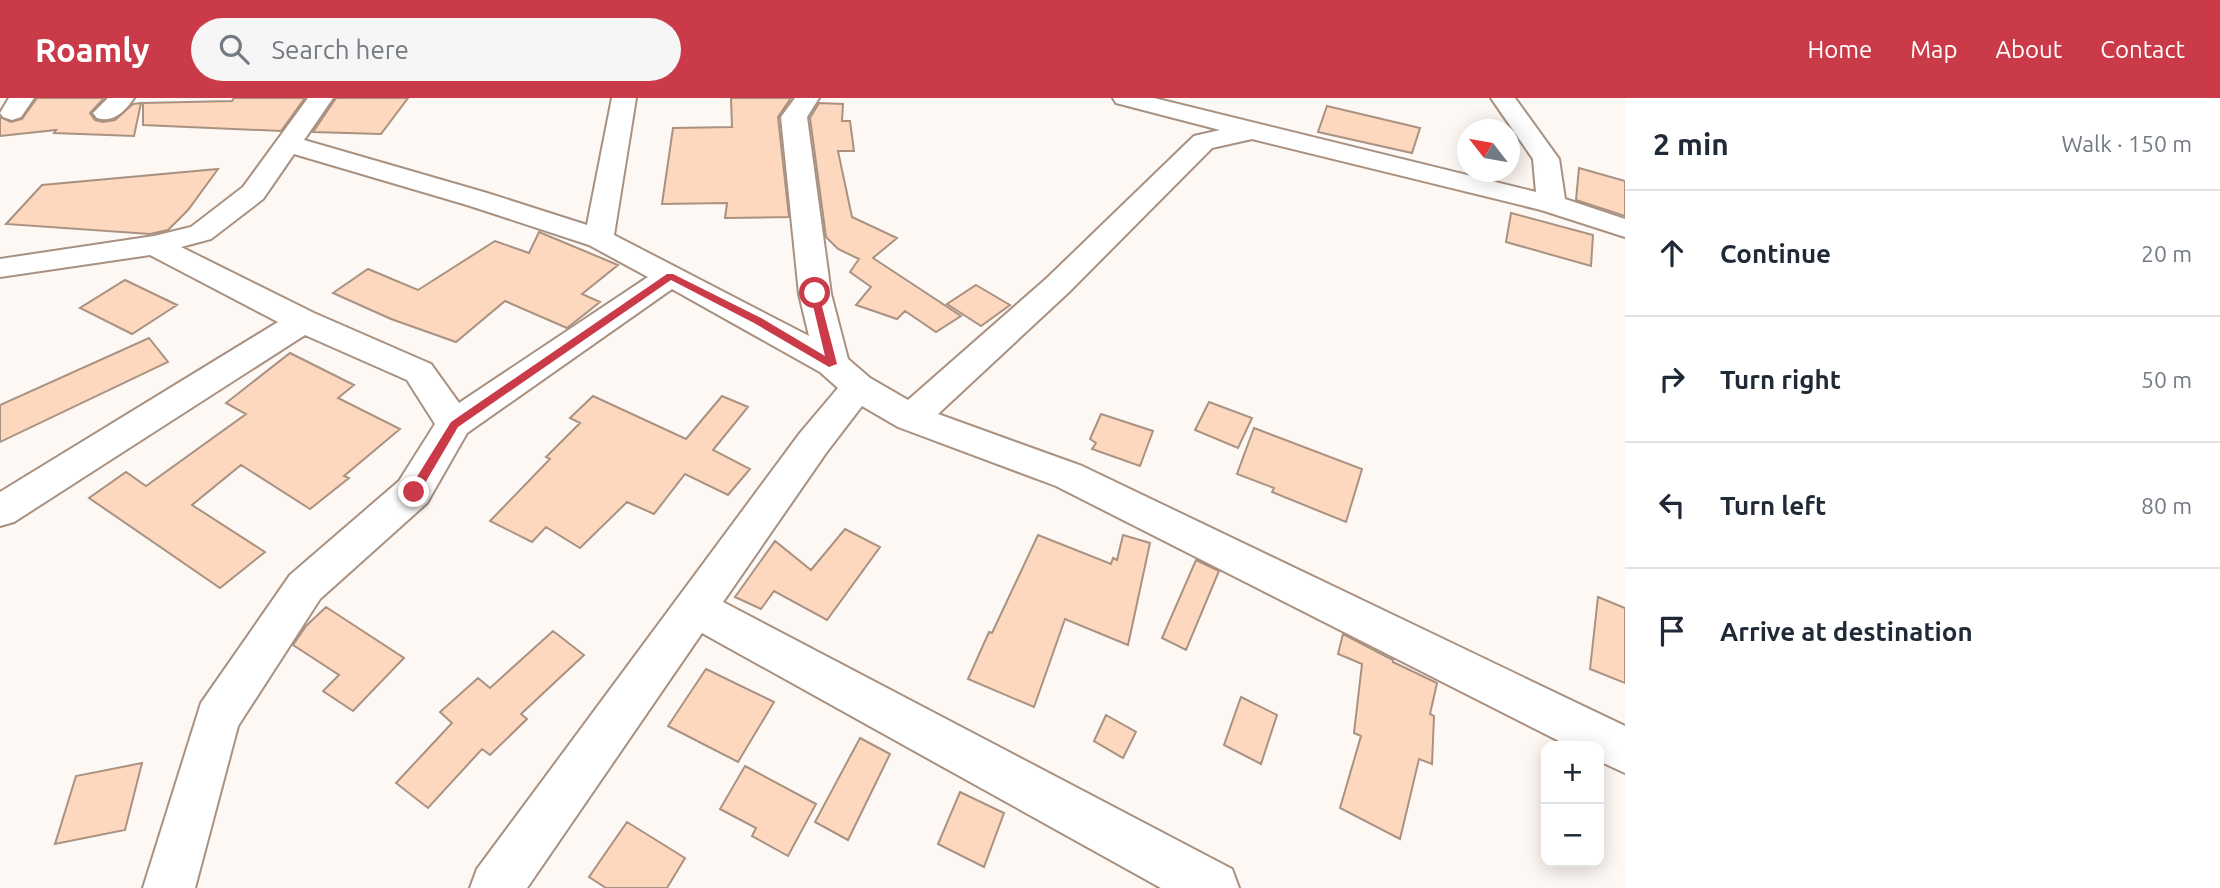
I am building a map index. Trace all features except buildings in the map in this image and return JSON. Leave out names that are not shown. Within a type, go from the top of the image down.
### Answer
[{"type":"street","points":[[0,268],[154,245],[201,233],[253,194],[321,98]]},
{"type":"street","points":[[599,239],[624,98]]},
{"type":"street","points":[[496,888],[813,443],[845,375],[815,293],[794,117],[807,98]]},
{"type":"street","points":[[1125,98],[1551,204],[1625,228]]},
{"type":"street","points":[[1503,98],[1546,159],[1551,204]]},
{"type":"street","points":[[911,418],[1058,285],[1203,142],[1252,131]]},
{"type":"street","points":[[288,144],[477,199],[599,239],[757,321],[911,418],[1069,476],[1625,750]]},
{"type":"street","points":[[154,245],[303,321],[419,372],[454,424]]},
{"type":"street","points":[[169,888],[217,718],[305,587],[414,492],[454,424],[670,276]]},
{"type":"street","points":[[0,511],[303,321]]},
{"type":"street","points":[[695,608],[1213,888]]},
{"type":"route","points":[[414,492],[454,424],[670,276],[832,364],[815,293]]}]
